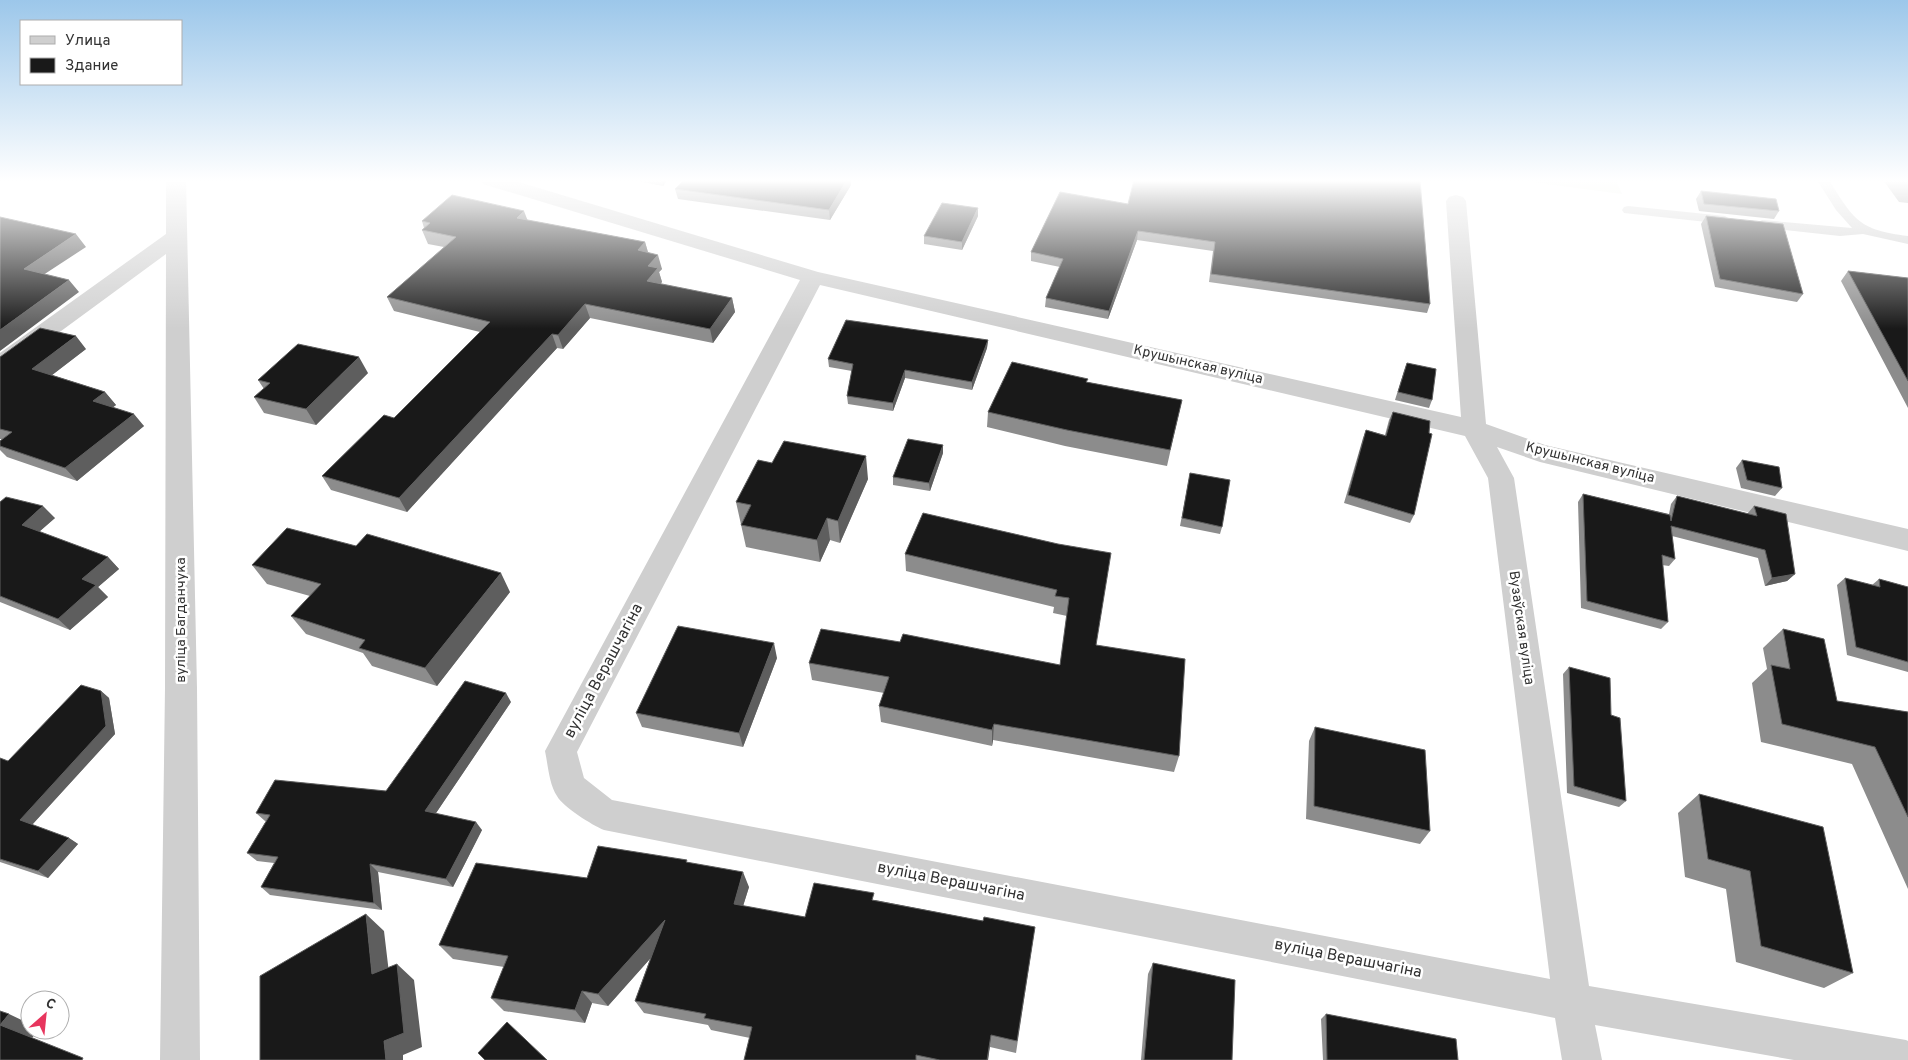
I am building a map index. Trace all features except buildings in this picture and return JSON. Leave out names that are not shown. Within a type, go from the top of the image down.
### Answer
[{"type":"street","name":"вуліца Багданчука","points":[[176,229],[180,550],[180,1060]]},
{"type":"street","name":"Крушынская вуліца","points":[[655,229],[813,277],[1474,429],[1540,453],[1908,540]]},
{"type":"street","name":"Вузаўская вуліца","points":[[1458,229],[1474,429],[1501,478],[1572,1002],[1582,1060]]},
{"type":"street","points":[[0,365],[176,237]]},
{"type":"street","name":"вуліца Верашчагіна","points":[[813,277],[561,751],[569,787],[604,814],[1572,1002],[1906,1060]]},
{"type":"lane","points":[[1816,229],[1840,232],[1862,231],[1886,238],[1908,240]]}]
